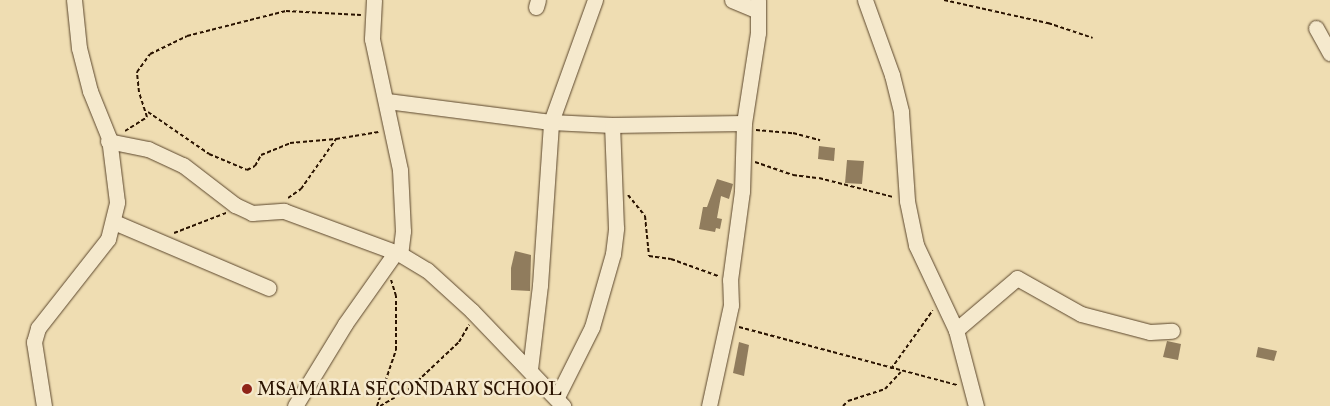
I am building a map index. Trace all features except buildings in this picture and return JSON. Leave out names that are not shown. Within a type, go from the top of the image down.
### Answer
[{"type":"street","points":[[44,406],[34,342],[38,328],[108,239],[114,222],[117,202],[108,140],[90,91],[79,48],[74,0]]},
{"type":"street","points":[[295,406],[345,324],[395,257],[403,208],[395,140],[387,100],[376,66],[372,15],[374,0]]},
{"type":"street","points":[[530,369],[540,285],[551,122],[595,0]]},
{"type":"street","points":[[709,406],[720,347],[728,324],[730,280],[742,191],[744,126],[758,5],[732,0]]},
{"type":"street","points":[[865,0],[892,75],[900,112],[907,201],[916,245],[942,296],[956,330],[976,406]]},
{"type":"street","points":[[1316,28],[1330,53]]},
{"type":"street","points":[[387,100],[551,122],[612,125],[744,126]]},
{"type":"street","points":[[108,140],[148,149],[183,165],[245,210],[260,214],[284,211],[427,270],[476,315],[560,402],[592,327],[613,254],[616,228],[612,125]]},
{"type":"street","points":[[114,222],[270,288]]},
{"type":"street","points":[[956,330],[1016,278],[1082,314],[1150,332],[1172,331]]},
{"type":"path","points":[[944,0],[1048,23],[1093,38]]},
{"type":"path","points":[[372,15],[286,11],[187,36],[150,54],[137,72],[139,92],[148,112],[209,154],[248,170],[255,166],[261,155],[290,142],[336,139],[391,127]]},
{"type":"path","points":[[108,140],[144,121],[148,112]]},
{"type":"path","points":[[744,126],[820,140]]},
{"type":"path","points":[[284,200],[301,189],[336,139]]},
{"type":"path","points":[[742,157],[793,175],[819,178],[907,201]]},
{"type":"path","points":[[615,177],[645,216],[649,256],[671,259],[730,280]]},
{"type":"path","points":[[155,238],[184,231],[226,213],[245,210]]},
{"type":"path","points":[[381,405],[396,350],[395,257]]},
{"type":"path","points":[[892,369],[942,296]]},
{"type":"path","points":[[381,405],[408,390],[455,346],[476,315]]},
{"type":"path","points":[[728,324],[901,372],[971,387]]},
{"type":"path","points":[[843,406],[848,401],[885,389],[901,372]]},
{"type":"place","name":"MSAMARIA SECONDARY SCHOOL","points":[[247,389]]}]
